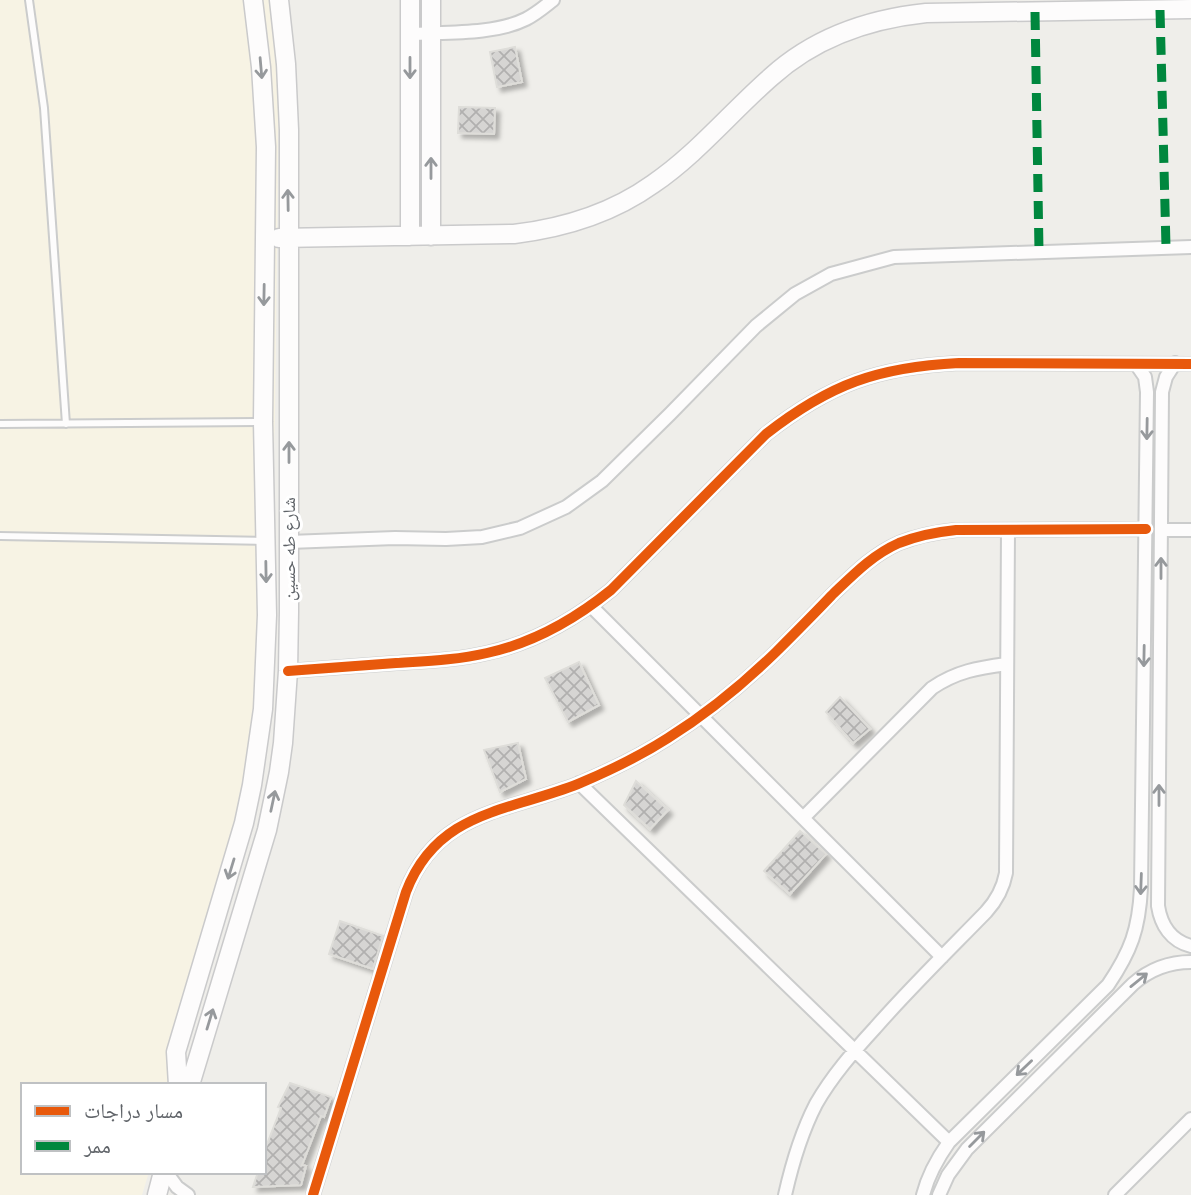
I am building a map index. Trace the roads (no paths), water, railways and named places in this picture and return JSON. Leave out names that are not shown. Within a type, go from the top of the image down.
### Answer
[{"type":"main road","name":"شارع طه حسين","points":[[178,1083],[176,1052],[234,860],[252,785],[265,670],[267,615],[263,422],[266,134],[253,0]]},
{"type":"main road","name":"شارع طه حسين","points":[[191,1083],[267,830],[283,743],[288,671],[289,238],[288,97],[279,0]]},
{"type":"main road","points":[[410,0],[410,236]]},
{"type":"main road","points":[[431,0],[431,236]]},
{"type":"main road","points":[[265,239],[514,234],[575,223],[610,209],[652,185],[675,168],[792,60],[837,34],[886,19],[926,13],[1035,6],[1160,5],[1191,9]]},
{"type":"main road","points":[[157,1195],[163,1174]]},
{"type":"street","points":[[410,34],[490,30],[508,26],[534,15],[552,0]]},
{"type":"street","points":[[289,542],[482,537],[520,528],[566,508],[602,481],[756,326],[795,294],[831,274],[894,257],[1191,247]]},
{"type":"street","points":[[288,671],[452,660],[489,653],[559,626],[611,590],[766,434],[794,412],[856,380],[890,370],[959,363],[1191,363]]},
{"type":"street","points":[[1175,363],[1166,377],[1162,392],[1158,905],[1160,918],[1166,929],[1174,938],[1191,946]]},
{"type":"street","points":[[923,1195],[927,1179],[949,1142],[1108,985],[1123,963],[1140,914],[1147,384],[1136,364]]},
{"type":"street","points":[[313,1195],[406,892],[419,864],[445,836],[460,825],[579,783],[627,762],[666,740],[739,687],[862,566],[897,544],[916,537],[956,530],[1146,529]]},
{"type":"street","points":[[785,1195],[802,1134],[816,1104],[834,1076],[889,1011],[996,901],[1003,888],[1006,873],[1008,530]]},
{"type":"street","points":[[1161,530],[1191,530]]},
{"type":"street","points":[[591,606],[942,957]]},
{"type":"street","points":[[803,818],[932,688],[956,674],[1007,664]]},
{"type":"street","points":[[579,783],[949,1142]]},
{"type":"street","points":[[939,1195],[948,1175],[967,1149],[1133,984],[1142,976],[1163,966],[1191,962]]},
{"type":"street","points":[[1115,1195],[1191,1119]]},
{"type":"street","points":[[166,1174],[188,1195]]},
{"type":"lane","points":[[29,0],[44,108],[65,424]]},
{"type":"lane","points":[[0,424],[263,422]]},
{"type":"lane","points":[[0,536],[265,541]]}]
